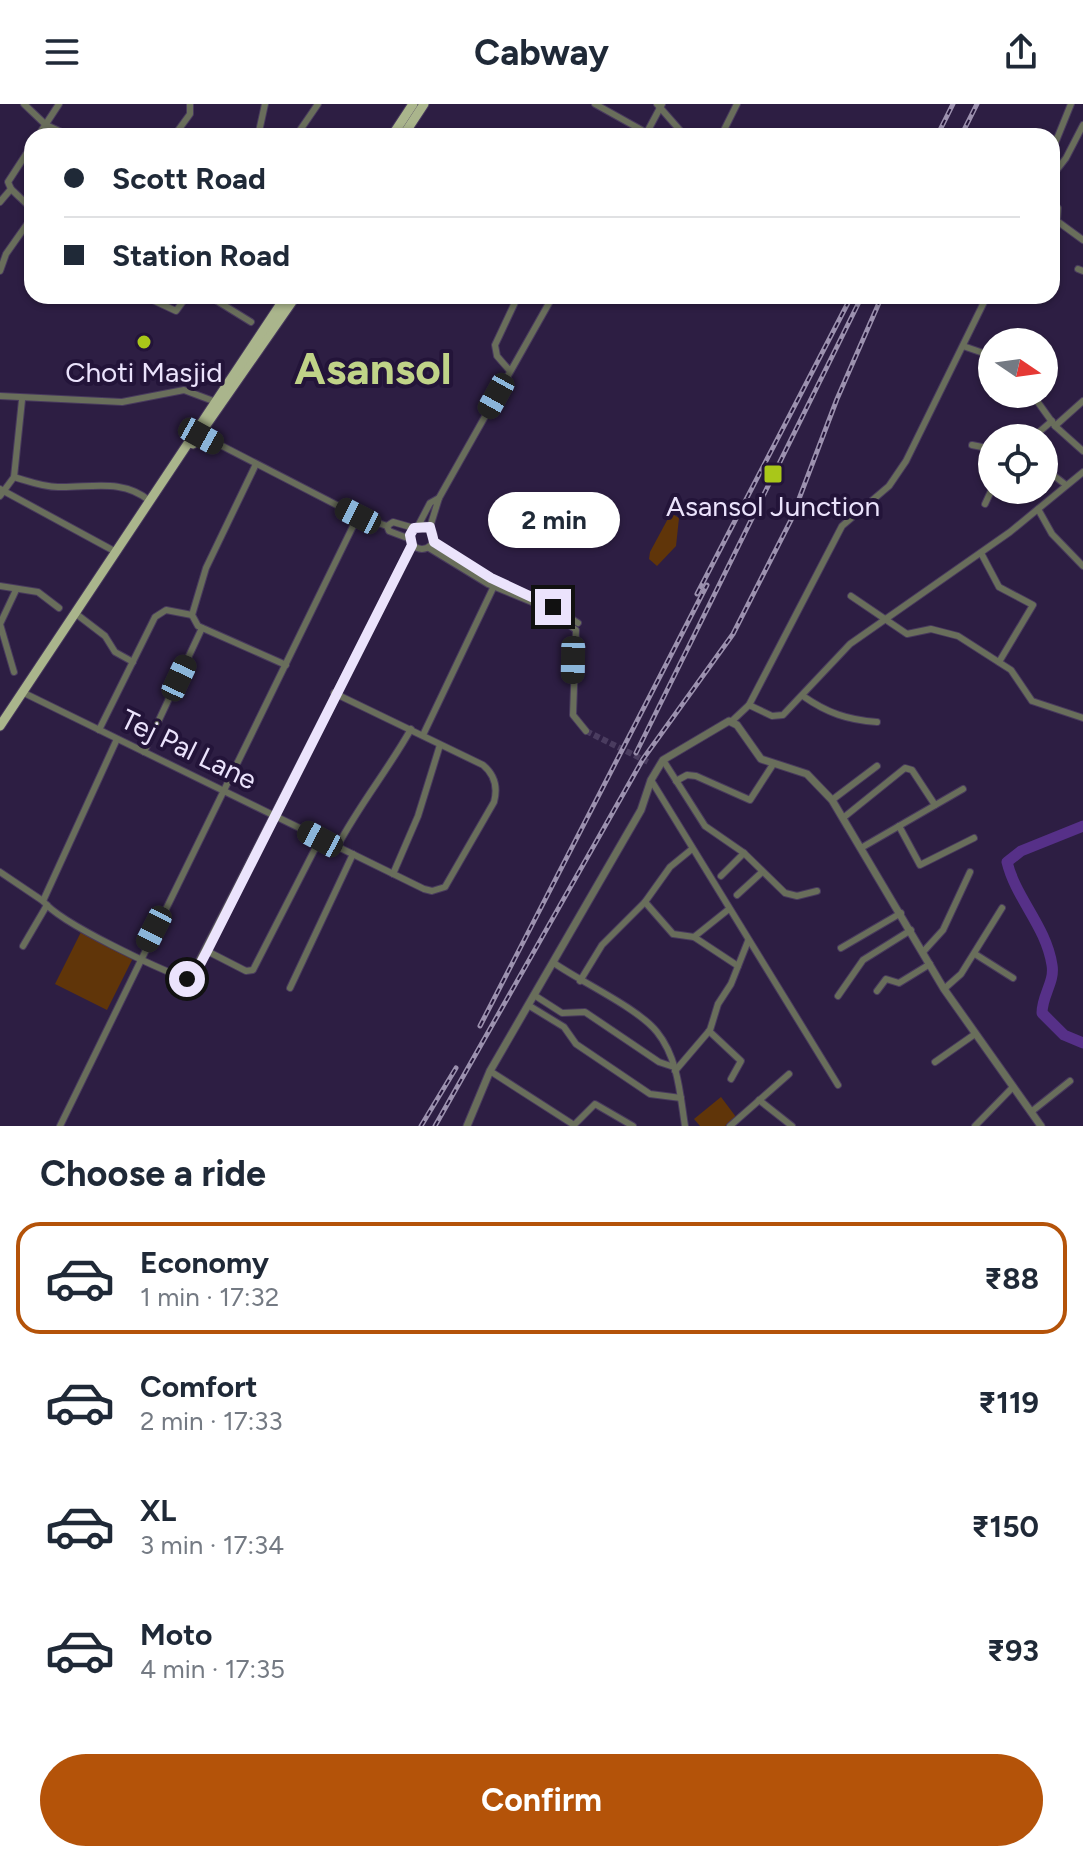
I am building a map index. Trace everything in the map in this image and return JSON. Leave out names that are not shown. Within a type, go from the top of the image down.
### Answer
[{"type":"main road","points":[[397,128],[413,104]]},
{"type":"main road","points":[[408,128],[424,104]]},
{"type":"main road","points":[[198,434],[281,304]]},
{"type":"main road","points":[[0,726],[150,501],[290,304]]},
{"type":"street","points":[[24,104],[53,128]]},
{"type":"street","points":[[44,128],[59,104]]},
{"type":"street","points":[[260,128],[265,104]]},
{"type":"street","points":[[302,128],[318,104]]},
{"type":"street","points":[[595,104],[636,128]]},
{"type":"street","points":[[725,128],[737,104]]},
{"type":"street","points":[[1060,131],[1071,104]]},
{"type":"street","points":[[179,128],[193,105]]},
{"type":"street","points":[[649,128],[660,105],[679,128]]},
{"type":"street","points":[[1060,166],[1083,125]]},
{"type":"street","points":[[0,202],[24,159]]},
{"type":"street","points":[[0,173],[24,201]]},
{"type":"street","points":[[1060,223],[1083,240]]},
{"type":"street","points":[[0,271],[6,254],[24,228]]},
{"type":"street","points":[[161,304],[176,311],[181,304]]},
{"type":"street","points":[[222,304],[251,322]]},
{"type":"street","points":[[510,371],[497,356],[495,345],[514,304]]},
{"type":"street","points":[[431,545],[430,527],[439,498],[548,304]]},
{"type":"street","points":[[467,1126],[490,1071],[641,810],[653,765],[732,721],[749,705],[842,526],[895,479],[983,304]]},
{"type":"street","points":[[963,346],[978,351]]},
{"type":"street","points":[[0,396],[22,400],[122,402],[184,390],[216,402]]},
{"type":"street","points":[[22,400],[14,477],[1,492],[117,552]]},
{"type":"street","points":[[1042,408],[1054,424],[1083,401]]},
{"type":"street","points":[[1058,428],[1083,451]]},
{"type":"street","points":[[198,434],[358,516],[387,526],[389,531],[421,550],[431,545]]},
{"type":"street","points":[[972,445],[978,446]]},
{"type":"street","points":[[192,615],[206,568],[256,464]]},
{"type":"street","points":[[749,705],[778,716],[803,696],[850,644],[981,553],[1083,472]]},
{"type":"street","points":[[14,477],[56,487],[98,484],[124,487],[150,501]]},
{"type":"street","points":[[1058,479],[1066,485]]},
{"type":"street","points":[[0,872],[45,903],[140,957],[189,980],[207,951],[416,527],[430,503],[439,498]]},
{"type":"street","points":[[1038,509],[1052,534],[1083,566]]},
{"type":"street","points":[[60,1126],[358,516]]},
{"type":"street","points":[[387,526],[393,522],[430,527]]},
{"type":"street","points":[[431,545],[494,586],[549,609],[577,627]]},
{"type":"street","points":[[431,545],[491,578],[546,603],[577,627]]},
{"type":"street","points":[[981,553],[999,587],[1033,605],[999,662]]},
{"type":"street","points":[[0,586],[38,592],[59,608]]},
{"type":"street","points":[[423,735],[494,586]]},
{"type":"street","points":[[14,672],[0,624],[16,590]]},
{"type":"street","points":[[851,596],[907,634],[931,629],[951,633],[1011,670],[1032,701],[1083,718]]},
{"type":"street","points":[[99,730],[160,612],[192,615],[202,628],[286,665]]},
{"type":"street","points":[[75,613],[105,636],[115,652],[133,662]]},
{"type":"street","points":[[577,627],[573,715],[586,731]]},
{"type":"street","points":[[144,752],[202,628]]},
{"type":"street","name":"Tej Pal Lane","points":[[22,692],[424,889],[438,890],[450,882],[496,795],[495,780],[488,769],[440,745]]},
{"type":"street","points":[[334,693],[440,745],[418,816],[393,874]]},
{"type":"street","points":[[803,696],[821,709],[848,719],[877,722]]},
{"type":"street","points":[[732,721],[761,759],[772,766],[807,774],[832,800],[944,989],[1041,1126]]},
{"type":"street","points":[[337,847],[363,800],[388,770],[411,729]]},
{"type":"street","points":[[23,946],[117,739]]},
{"type":"street","points":[[663,760],[700,822],[744,853],[761,873],[791,895],[817,891]]},
{"type":"street","points":[[676,781],[687,775],[696,776],[750,800],[772,766]]},
{"type":"street","points":[[832,800],[877,766]]},
{"type":"street","points":[[843,818],[905,768],[912,770],[935,805]]},
{"type":"street","points":[[651,780],[838,1085]]},
{"type":"street","points":[[861,848],[963,789]]},
{"type":"street","points":[[899,826],[920,865],[974,838]]},
{"type":"street","points":[[207,951],[246,971],[253,970],[320,839]]},
{"type":"street","points":[[580,981],[602,945],[645,902],[670,867],[692,849]]},
{"type":"street","points":[[721,876],[744,853]]},
{"type":"street","points":[[290,988],[353,854]]},
{"type":"street","points":[[923,952],[939,937],[970,872]]},
{"type":"street","points":[[737,895],[761,873]]},
{"type":"street","points":[[645,902],[673,934],[694,937],[738,966]]},
{"type":"street","points":[[944,989],[959,978],[1002,908]]},
{"type":"street","points":[[694,937],[729,909]]},
{"type":"street","points":[[841,948],[901,913]]},
{"type":"street","points":[[838,996],[863,960],[911,930]]},
{"type":"street","points":[[675,1069],[709,1031],[718,1004],[748,941]]},
{"type":"street","points":[[975,954],[1013,978]]},
{"type":"street","points":[[554,963],[650,1024],[663,1042],[675,1069],[685,1126]]},
{"type":"street","points":[[877,991],[886,979],[899,983],[930,964]]},
{"type":"street","points":[[534,995],[562,1013],[585,1012],[659,1062],[675,1069]]},
{"type":"street","points":[[528,1005],[564,1027],[576,1044],[650,1094],[681,1098]]},
{"type":"street","points":[[709,1031],[741,1061],[731,1079]]},
{"type":"street","points":[[935,1062],[975,1034]]},
{"type":"street","points":[[490,1071],[574,1125],[593,1105],[599,1104],[633,1126]]},
{"type":"street","points":[[730,1126],[789,1074]]},
{"type":"street","points":[[1031,1112],[1070,1081]]},
{"type":"street","points":[[975,1126],[1013,1087]]},
{"type":"street","points":[[759,1100],[792,1126]]},
{"type":"shaded area","points":[[671,513],[679,518],[676,546],[657,566],[649,559],[650,552]]},
{"type":"shaded area","points":[[81,932],[133,958],[107,1010],[55,984]]},
{"type":"shaded area","points":[[721,1097],[736,1117],[725,1126],[700,1126],[694,1119]]},
{"type":"waterway","points":[[1083,826],[1021,851],[1007,862],[1049,951],[1052,977],[1042,1013],[1064,1035],[1083,1043]]},
{"type":"tunnel","points":[[586,731],[650,763]]},
{"type":"railway","points":[[941,128],[953,104]]},
{"type":"railway","points":[[965,128],[977,104]]},
{"type":"railway","points":[[697,594],[847,304]]},
{"type":"railway","points":[[636,753],[858,304]]},
{"type":"railway","points":[[435,1126],[643,759],[733,634],[791,520],[837,399],[879,304]]},
{"type":"railway","points":[[480,1026],[707,585]]},
{"type":"railway","points":[[421,1126],[456,1068]]},
{"type":"place","name":"Choti Masjid","points":[[144,342]]},
{"type":"place","name":"Asansol Junction","points":[[773,474]]},
{"type":"district","name":"Asansol","points":[[373,369]]},
{"type":"route","points":[[187,979],[194,976],[207,951],[334,693],[412,545],[410,535],[414,528],[422,525],[430,527],[434,542],[491,578],[553,607]]}]
